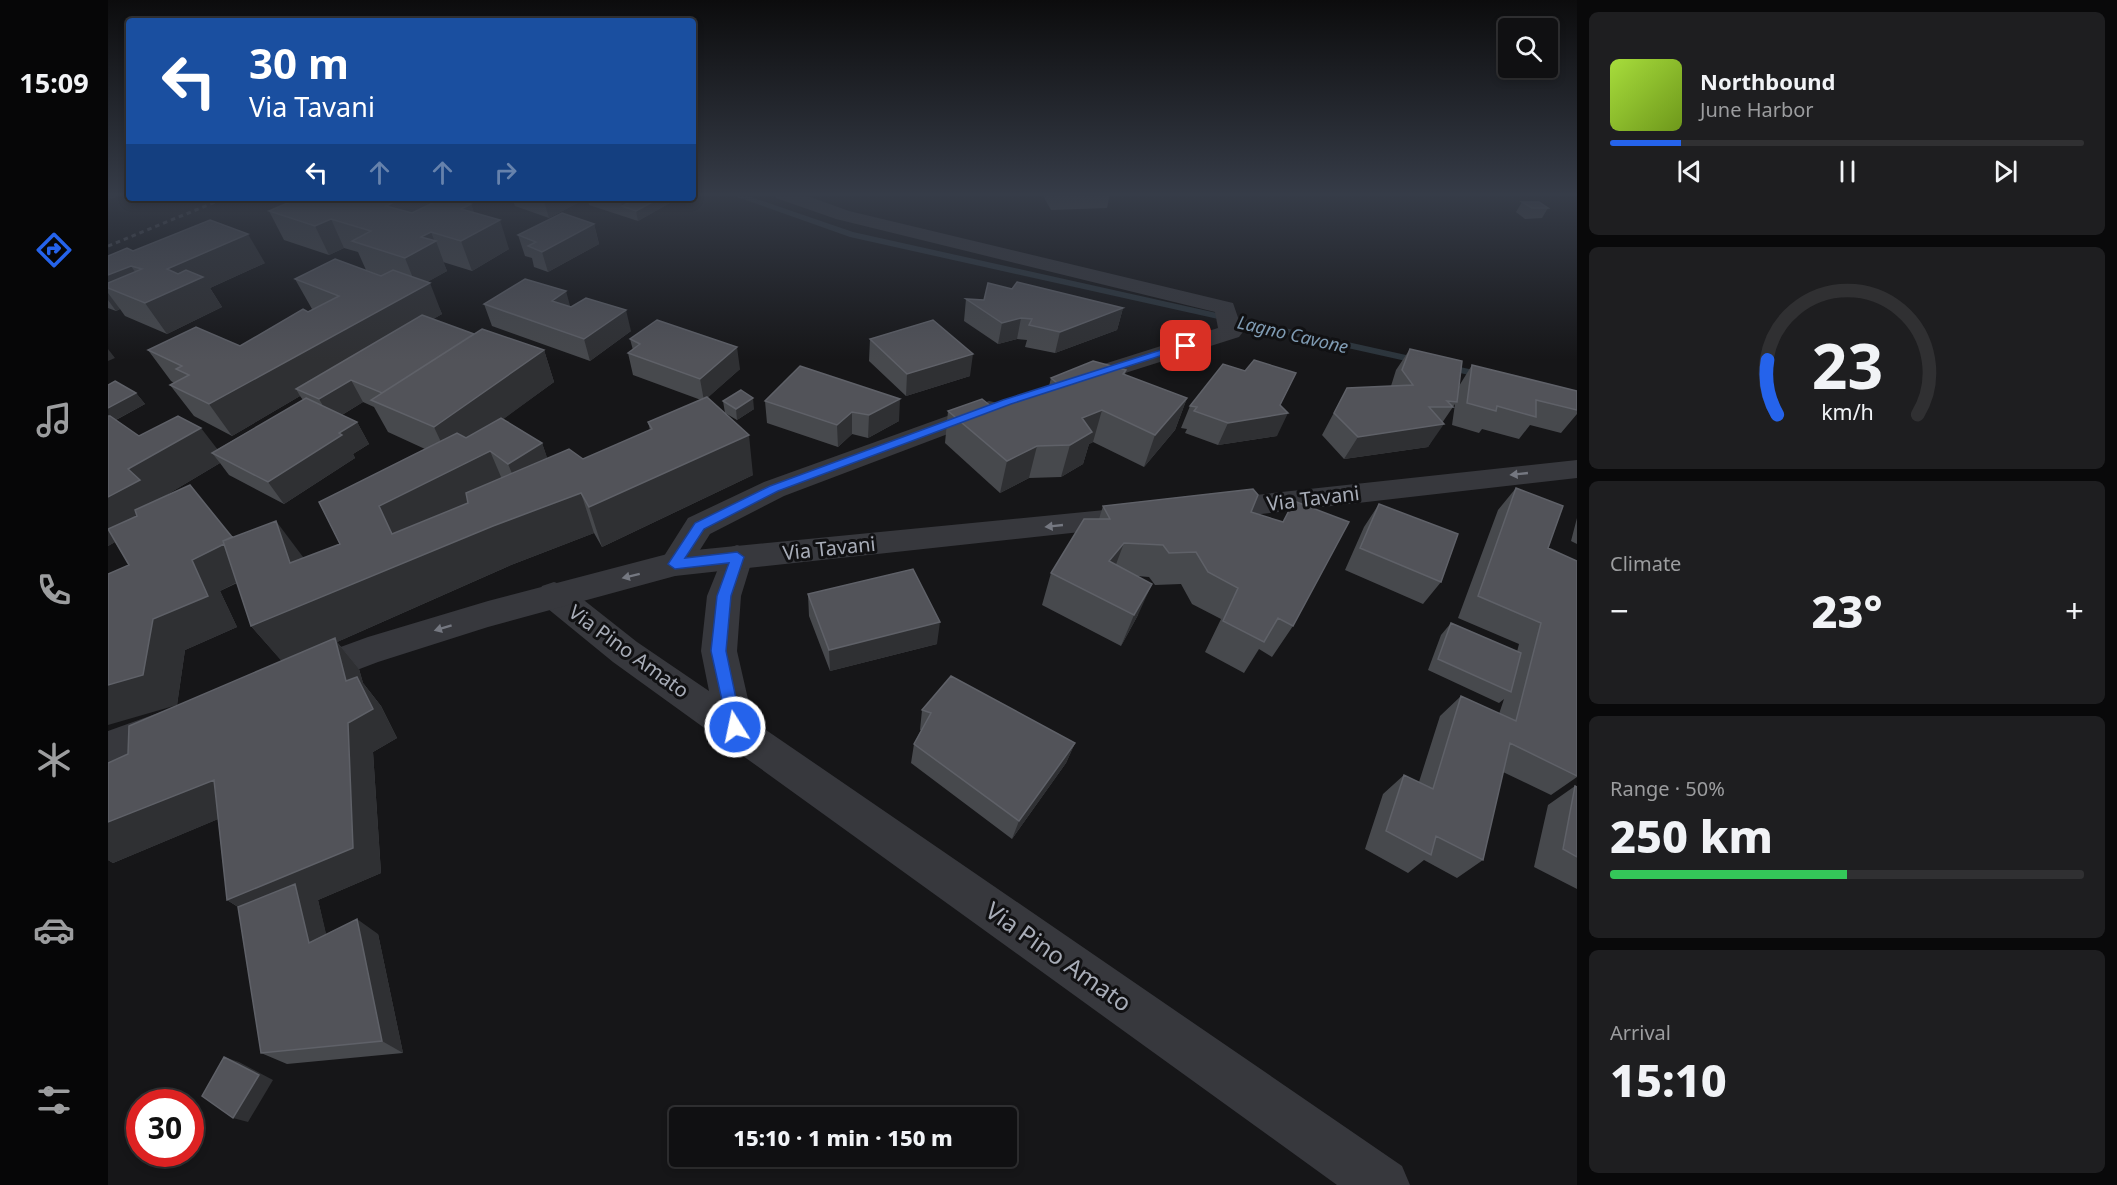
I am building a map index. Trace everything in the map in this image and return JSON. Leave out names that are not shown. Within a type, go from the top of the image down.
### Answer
[{"type":"street","points":[[984,249],[1225,308],[1231,332],[1052,388]]},
{"type":"street","points":[[675,564],[699,526],[774,489],[1007,402]]},
{"type":"street","name":"Via Tavani","points":[[1184,513],[1577,469]]},
{"type":"street","name":"Via Tavani","points":[[282,683],[368,651],[554,595],[675,564],[1150,517]]},
{"type":"street","points":[[735,727],[718,651],[724,596],[737,557]]},
{"type":"street","name":"Via Pino Amato","points":[[554,595],[625,652],[735,727],[1383,1185]]},
{"type":"street","points":[[108,748],[198,714]]},
{"type":"building","points":[[124,249],[213,249],[167,269],[178,274],[186,270],[203,277],[145,303],[108,288],[108,283],[142,269],[131,266],[108,275],[108,256]]},
{"type":"building","points":[[378,249],[421,249],[405,258]]},
{"type":"building","points":[[335,259],[381,276],[393,270],[430,283],[209,404],[170,385],[189,375],[176,369],[182,366],[148,350],[196,327],[240,346],[303,309],[308,312],[339,296],[295,279]]},
{"type":"building","points":[[525,279],[566,291],[552,301],[571,307],[586,298],[626,310],[584,339],[484,304]]},
{"type":"building","points":[[1017,282],[1123,308],[1060,332],[1029,325],[1032,319],[1021,318],[1002,323],[966,299],[984,300],[988,283],[1012,289]]},
{"type":"building","points":[[422,315],[474,334],[382,393],[351,380],[319,399],[296,389]]},
{"type":"building","points":[[657,320],[737,347],[700,379],[628,353],[640,344],[630,339]]},
{"type":"building","points":[[933,320],[973,354],[907,374],[870,339]]},
{"type":"building","points":[[482,329],[544,350],[434,427],[371,400]]},
{"type":"building","points":[[1410,349],[1462,361],[1457,402],[1447,401],[1453,407],[1429,407],[1444,424],[1358,437],[1334,413],[1347,388],[1413,385],[1402,370]]},
{"type":"building","points":[[1254,360],[1296,373],[1280,405],[1288,413],[1228,423],[1194,411],[1197,407],[1190,406],[1223,364],[1245,371]]},
{"type":"building","points":[[1093,361],[1126,370],[1123,374],[1187,398],[1155,435],[1102,410],[1082,418],[1092,432],[1070,445],[1037,446],[1007,461],[948,411],[982,399],[992,407],[1057,383],[1051,378]]},
{"type":"building","points":[[1472,365],[1577,391],[1577,410],[1536,400],[1536,417],[1497,406],[1496,411],[1467,403]]},
{"type":"building","points":[[800,366],[900,399],[869,415],[852,412],[837,425],[765,401]]},
{"type":"building","points":[[115,381],[136,393],[108,408],[108,385]]},
{"type":"building","points":[[741,390],[753,398],[736,409],[723,401]]},
{"type":"building","points":[[707,397],[749,435],[589,507],[581,493],[493,526],[251,626],[223,541],[276,521],[290,563],[340,544],[319,502],[457,433],[466,438],[501,418],[542,443],[508,464],[490,451],[379,506],[392,534],[468,503],[466,493],[569,449],[583,459],[652,429],[648,422]]},
{"type":"building","points":[[306,398],[357,422],[339,433],[342,435],[268,482],[212,453]]},
{"type":"building","points":[[108,416],[139,436],[178,416],[201,428],[128,469],[140,480],[108,497]]},
{"type":"building","points":[[190,485],[232,537],[223,541],[224,544],[192,560],[208,596],[153,619],[143,675],[108,685],[108,574],[129,565],[108,529],[137,516],[135,510]]},
{"type":"building","points":[[1516,488],[1563,506],[1548,548],[1577,561],[1577,776],[1510,743],[1483,860],[1436,836],[1431,855],[1386,831],[1404,775],[1433,789],[1461,696],[1516,721],[1541,623],[1478,596]]},
{"type":"building","points":[[1253,489],[1258,495],[1251,512],[1283,522],[1294,501],[1349,522],[1293,626],[1278,618],[1264,642],[1223,621],[1238,588],[1208,572],[1196,552],[1169,553],[1163,545],[1124,543],[1109,561],[1152,584],[1134,615],[1051,573],[1084,519],[1110,519],[1103,506]]},
{"type":"building","points":[[1379,504],[1458,534],[1441,582],[1360,548]]},
{"type":"building","points":[[913,569],[940,622],[829,650],[808,594]]},
{"type":"building","points":[[1451,623],[1521,653],[1511,692],[1438,659]]},
{"type":"building","points":[[335,638],[346,681],[357,677],[373,709],[348,723],[353,848],[227,900],[214,780],[108,822],[108,763],[128,754],[129,726]]},
{"type":"building","points":[[951,676],[1075,743],[1019,821],[914,744],[931,713],[922,710]]},
{"type":"building","points":[[1575,786],[1577,787],[1577,857],[1563,849]]},
{"type":"building","points":[[295,884],[309,943],[357,919],[382,1041],[261,1053],[238,907]]},
{"type":"building","points":[[224,1057],[259,1075],[233,1118],[204,1097],[204,1092]]},
{"type":"waterway","name":"Lagno Cavone","points":[[919,249],[1487,376]]},
{"type":"route","points":[[735,727],[718,651],[724,596],[737,557],[675,564],[699,526],[774,489],[1007,402],[1186,346]]}]
